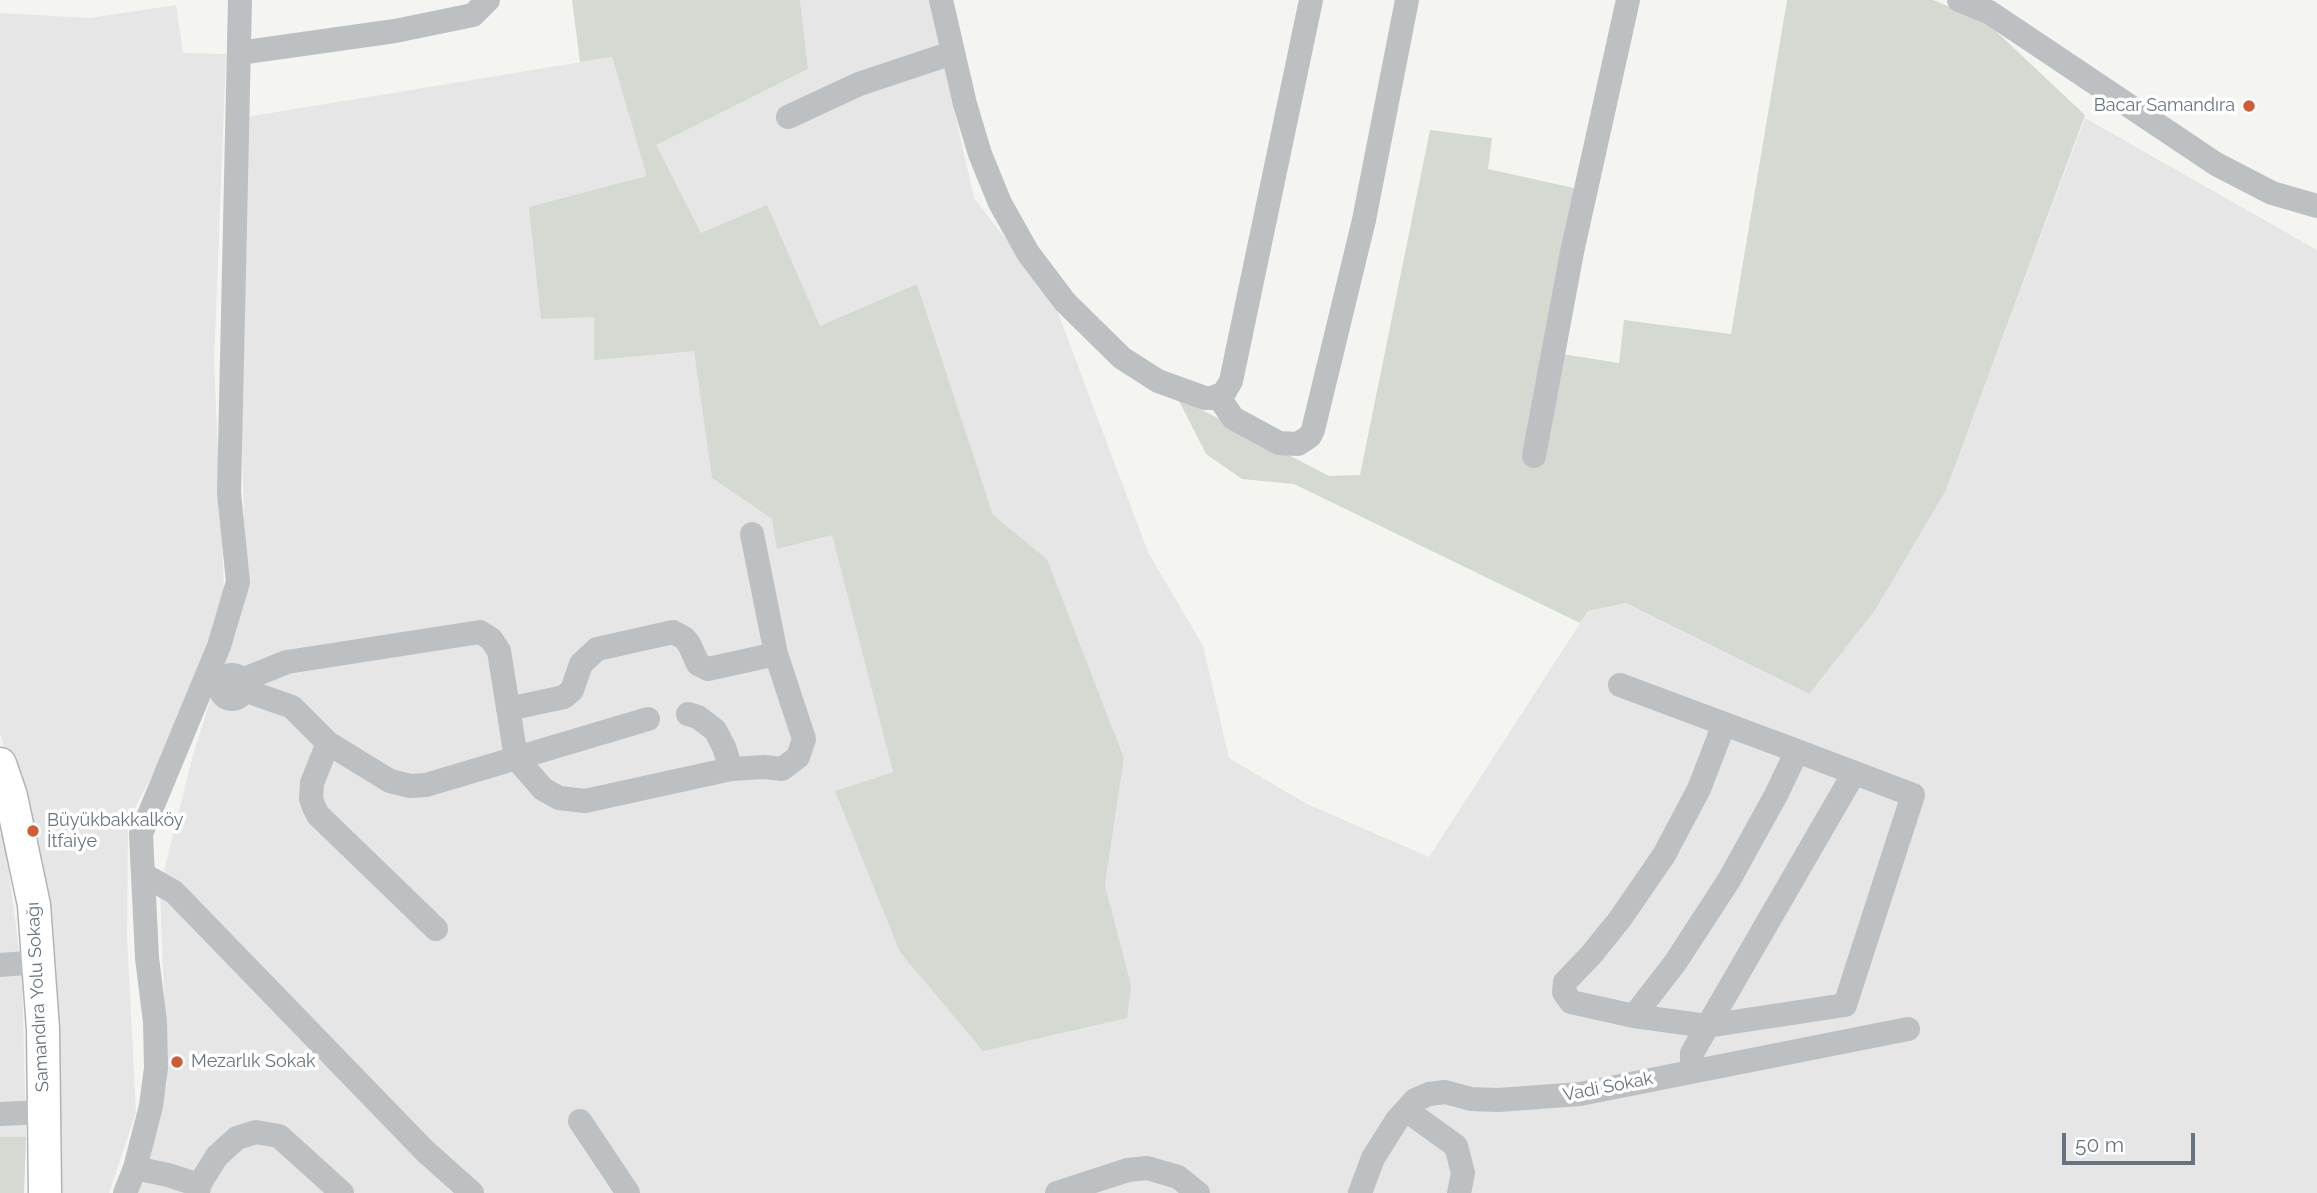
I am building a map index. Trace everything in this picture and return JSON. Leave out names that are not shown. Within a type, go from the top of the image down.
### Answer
[{"type":"main road","name":"Samandıra Yolu Sokağı","points":[[0,764],[25,854],[40,962],[45,1193]]},
{"type":"street","points":[[125,1193],[135,1168],[151,1106],[156,1068],[141,834],[219,646],[238,582],[229,493],[240,0]]},
{"type":"street","points":[[239,53],[395,31],[473,15],[488,0]]},
{"type":"street","points":[[941,0],[965,104],[990,179],[1013,227],[1046,278],[1065,302],[1139,371],[1205,398],[1224,393],[1231,381],[1311,0]]},
{"type":"street","points":[[1218,396],[1233,418],[1279,443],[1298,444],[1314,430],[1364,220],[1407,0]]},
{"type":"street","points":[[1534,456],[1572,252],[1628,0]]},
{"type":"street","points":[[1959,0],[1989,12],[2216,164],[2272,193],[2317,206]]},
{"type":"street","points":[[788,117],[859,84],[952,53]]},
{"type":"street","points":[[195,702],[287,662],[480,632],[491,639],[499,651],[516,758],[551,794],[576,802],[732,769],[782,769],[793,762],[802,749],[804,740],[776,654],[752,534]]},
{"type":"street","points":[[508,709],[568,694],[575,685],[581,664],[597,649],[673,632],[684,638],[698,664],[708,669],[776,654]]},
{"type":"street","points":[[219,646],[236,685],[292,708],[328,743],[390,781],[410,786],[426,785],[648,719]]},
{"type":"street","points":[[1620,685],[1797,751],[1913,795],[1844,1005],[1707,1026],[1634,1016],[1571,1002],[1566,996],[1565,982],[1620,919],[1664,855],[1699,789],[1724,724]]},
{"type":"street","points":[[688,714],[698,717],[715,730],[732,769]]},
{"type":"street","points":[[328,743],[312,783],[313,807],[318,815],[436,929]]},
{"type":"street","points":[[1634,1016],[1675,963],[1729,880],[1797,751]]},
{"type":"street","points":[[1692,1071],[1692,1053],[1854,773]]},
{"type":"street","points":[[144,875],[174,892],[415,1141],[472,1193]]},
{"type":"street","points":[[0,965],[40,962]]},
{"type":"street","name":"Vadi Sokak","points":[[1360,1193],[1373,1158],[1397,1120],[1415,1100],[1437,1092],[1454,1093],[1471,1099],[1580,1094],[1908,1029]]},
{"type":"street","points":[[1406,1110],[1456,1146],[1463,1173],[1459,1193]]},
{"type":"street","points":[[0,1114],[43,1112]]},
{"type":"street","points":[[580,1121],[628,1193]]},
{"type":"street","points":[[135,1168],[168,1175],[199,1189],[217,1156],[229,1145],[247,1134],[264,1133],[279,1136],[342,1193]]},
{"type":"street","points":[[1057,1193],[1128,1170],[1147,1168],[1178,1177],[1198,1193]]},
{"type":"shaded area","points":[[572,0],[800,0],[808,69],[656,145],[701,233],[767,205],[820,326],[917,284],[993,515],[1047,559],[1124,758],[1105,885],[1131,985],[1127,1018],[983,1051],[900,952],[835,791],[893,772],[832,535],[777,549],[772,519],[712,478],[694,351],[594,360],[594,317],[541,319],[529,207],[647,176],[612,57],[580,62]]},
{"type":"shaded area","points":[[800,0],[929,0],[974,198],[1011,246],[1040,265],[1148,552],[1203,646],[1229,758],[1307,804],[1429,857],[1588,611],[1626,603],[1808,694],[1946,490],[2085,118],[2317,250],[2317,1193],[133,1193],[167,1084],[160,888],[193,755],[246,587],[242,451],[246,117],[612,57],[648,177],[529,207],[594,317],[594,359],[694,350],[712,478],[772,519],[832,534],[893,772],[835,791],[1131,985],[1105,885],[1124,758],[1047,559],[993,516],[917,284],[820,327],[767,206],[701,233],[655,145],[808,69]]},
{"type":"shaded area","points":[[1787,0],[1933,0],[1985,21],[2085,115],[1946,490],[1875,610],[1809,694],[1626,603],[1588,611],[1580,623],[1294,484],[1242,479],[1206,454],[1177,397],[1329,476],[1360,475],[1430,130],[1492,138],[1488,169],[1592,192],[1556,353],[1619,363],[1624,320],[1731,334]]},
{"type":"shaded area","points":[[176,5],[183,53],[226,54],[214,362],[224,589],[187,709],[128,821],[127,938],[136,1112],[109,1193],[53,1193],[42,864],[0,734],[0,13],[90,18]]},
{"type":"shaded area","points":[[0,834],[4,834],[22,974],[26,1137],[0,1137]]},
{"type":"shaded area","points":[[0,1137],[26,1137],[24,1193],[0,1193]]},
{"type":"place","name":"Bacar Samandıra","points":[[2249,106]]},
{"type":"place","name":"Büyükbakkalköy İtfaiye","points":[[33,831]]},
{"type":"place","name":"Mezarlık Sokak","points":[[177,1062]]}]
